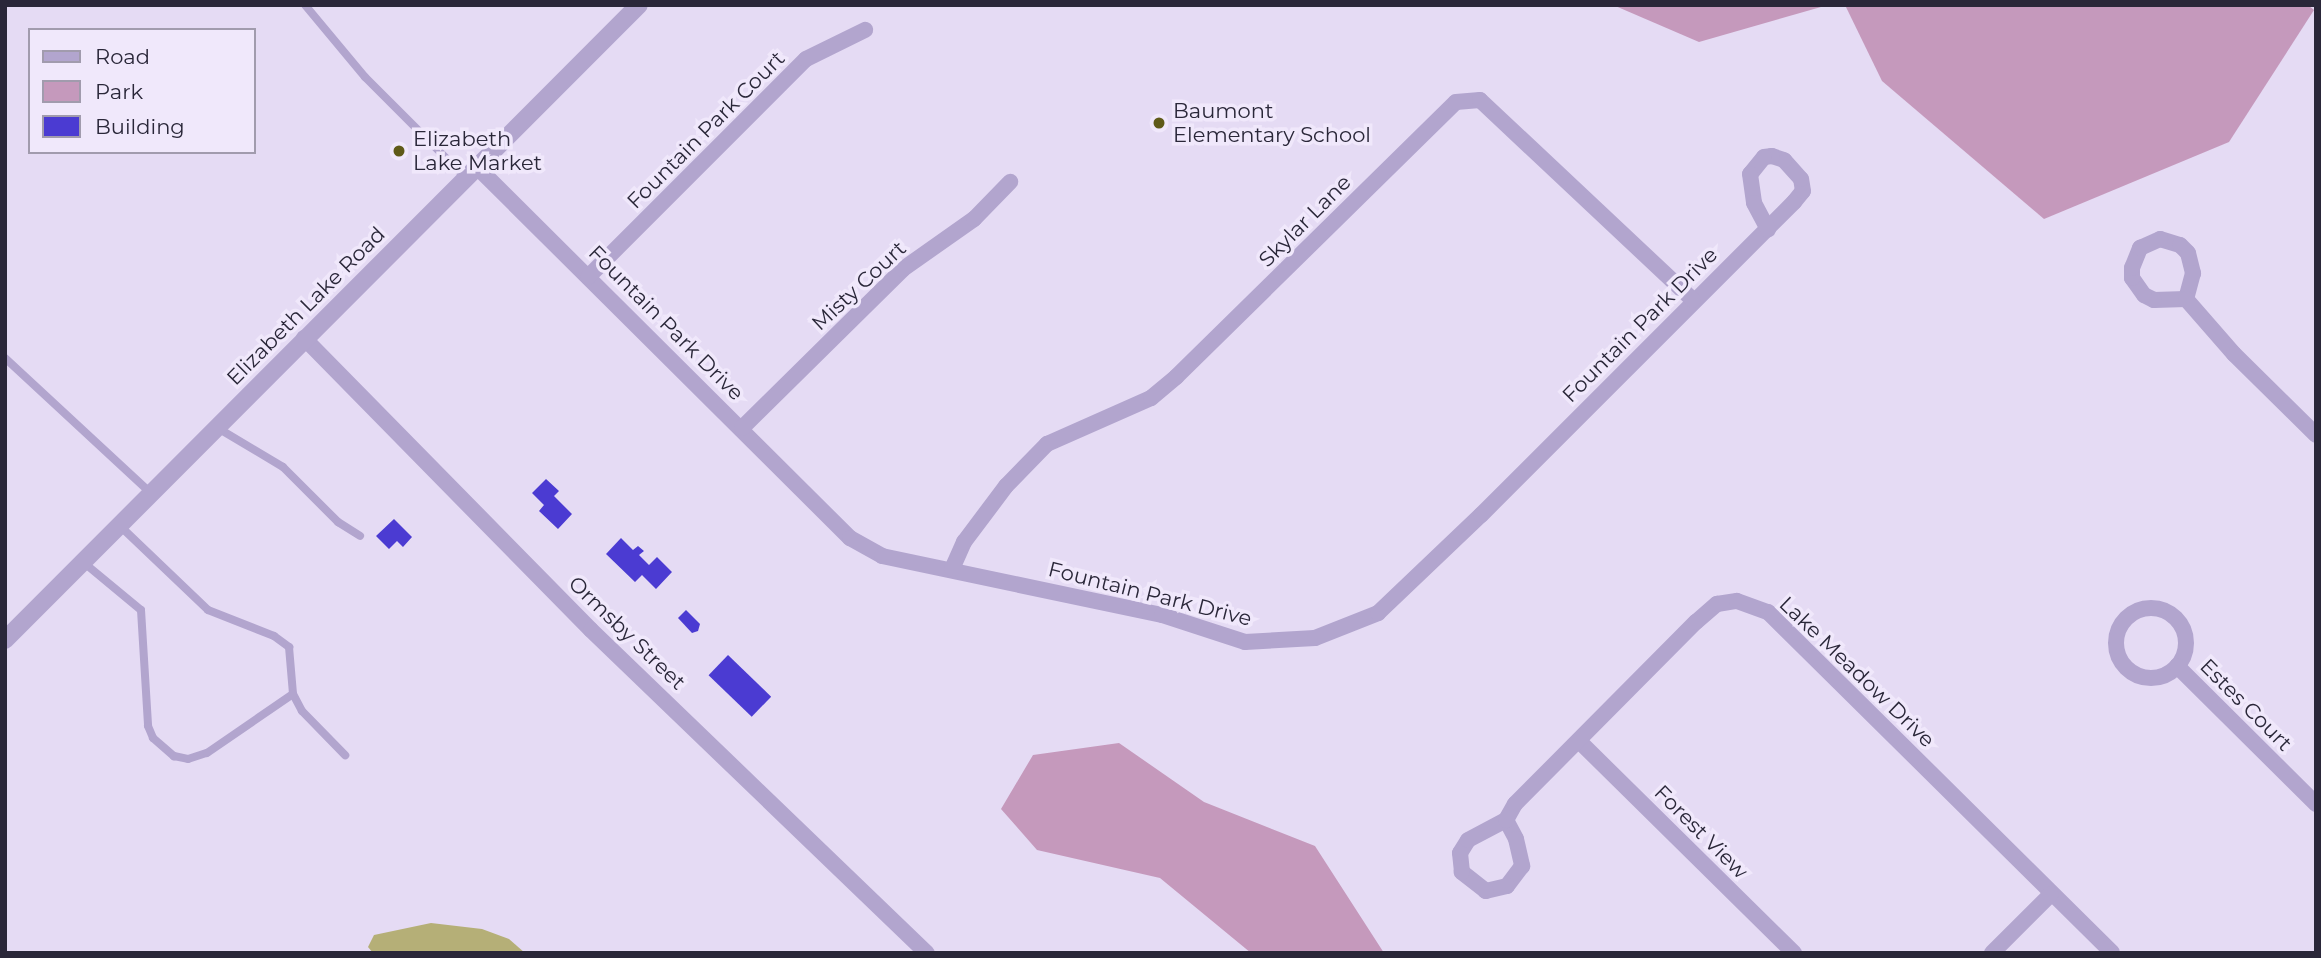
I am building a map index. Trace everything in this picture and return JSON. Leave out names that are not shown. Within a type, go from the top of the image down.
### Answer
[{"type":"street","name":"Elizabeth Lake Road","points":[[5,640],[639,5]]},
{"type":"street","name":"Fountain Park Court","points":[[588,277],[806,60],[865,30]]},
{"type":"street","name":"Skylar Lane","points":[[951,569],[964,542],[1006,486],[1047,444],[1151,398],[1176,377],[1456,102],[1480,100],[1693,300]]},
{"type":"street","name":"Fountain Park Drive","points":[[472,173],[588,277],[850,538],[882,556],[1162,615],[1245,642],[1315,638],[1378,613],[1482,515],[1693,300],[1768,229]]},
{"type":"street","name":"Misty Court","points":[[742,428],[903,269],[974,219],[1010,182]]},
{"type":"street","points":[[2160,239],[2180,245],[2188,253],[2193,273],[2186,299],[2154,300],[2137,288],[2132,268],[2140,248],[2160,239]]},
{"type":"street","points":[[2186,299],[2234,354],[2316,435]]},
{"type":"street","name":"Ormsby Street","points":[[304,338],[591,630],[927,953]]},
{"type":"street","name":"Lake Meadow Drive","points":[[1506,820],[1517,839],[1521,866],[1507,886],[1486,891],[1465,878],[1460,853],[1478,831],[1506,820],[1515,804],[1717,604],[1737,601],[1758,606],[2112,953]]},
{"type":"street","name":"Estes Court","points":[[2146,608],[2176,617],[2186,636],[2177,666],[2158,677],[2136,675],[2127,668],[2116,649],[2119,627],[2126,618],[2146,608]]},
{"type":"street","name":"Estes Court","points":[[2177,666],[2316,804]]},
{"type":"street","name":"Forest View","points":[[1579,741],[1794,953]]},
{"type":"street","points":[[1992,953],[2051,894]]},
{"type":"lane","points":[[304,5],[365,77],[472,173]]},
{"type":"lane","points":[[5,358],[150,493]]},
{"type":"lane","points":[[216,427],[283,467],[338,522],[360,536]]},
{"type":"lane","points":[[119,525],[208,610],[274,636],[289,648],[293,694],[302,711],[345,755]]},
{"type":"lane","points":[[83,562],[141,610],[148,726],[153,738],[174,756],[188,759],[206,753],[293,694]]},
{"type":"green space","points":[[1613,5],[1828,5],[1699,42]]},
{"type":"green space","points":[[1845,5],[2308,5],[2314,10],[2229,142],[2044,219],[1882,81]]},
{"type":"green space","points":[[1119,743],[1204,802],[1315,846],[1384,953],[1251,953],[1160,878],[1037,850],[1001,809],[1033,755]]},
{"type":"shaded area","points":[[431,923],[482,929],[509,939],[525,953],[373,953],[368,947],[374,935]]},
{"type":"building","points":[[546,479],[559,491],[554,496],[572,514],[558,529],[539,511],[544,505],[532,493]]},
{"type":"building","points":[[394,519],[412,537],[403,547],[397,541],[389,549],[376,536]]},
{"type":"building","points":[[621,538],[633,550],[638,546],[644,551],[639,555],[649,565],[657,557],[672,572],[656,589],[642,575],[635,582],[606,554]]},
{"type":"building","points":[[686,610],[700,624],[698,631],[692,633],[678,618]]},
{"type":"building","points":[[728,655],[771,697],[752,717],[709,675]]},
{"type":"place","name":"Baumont Elementary School","points":[[1159,123]]},
{"type":"place","name":"Elizabeth Lake Market","points":[[399,151]]}]
